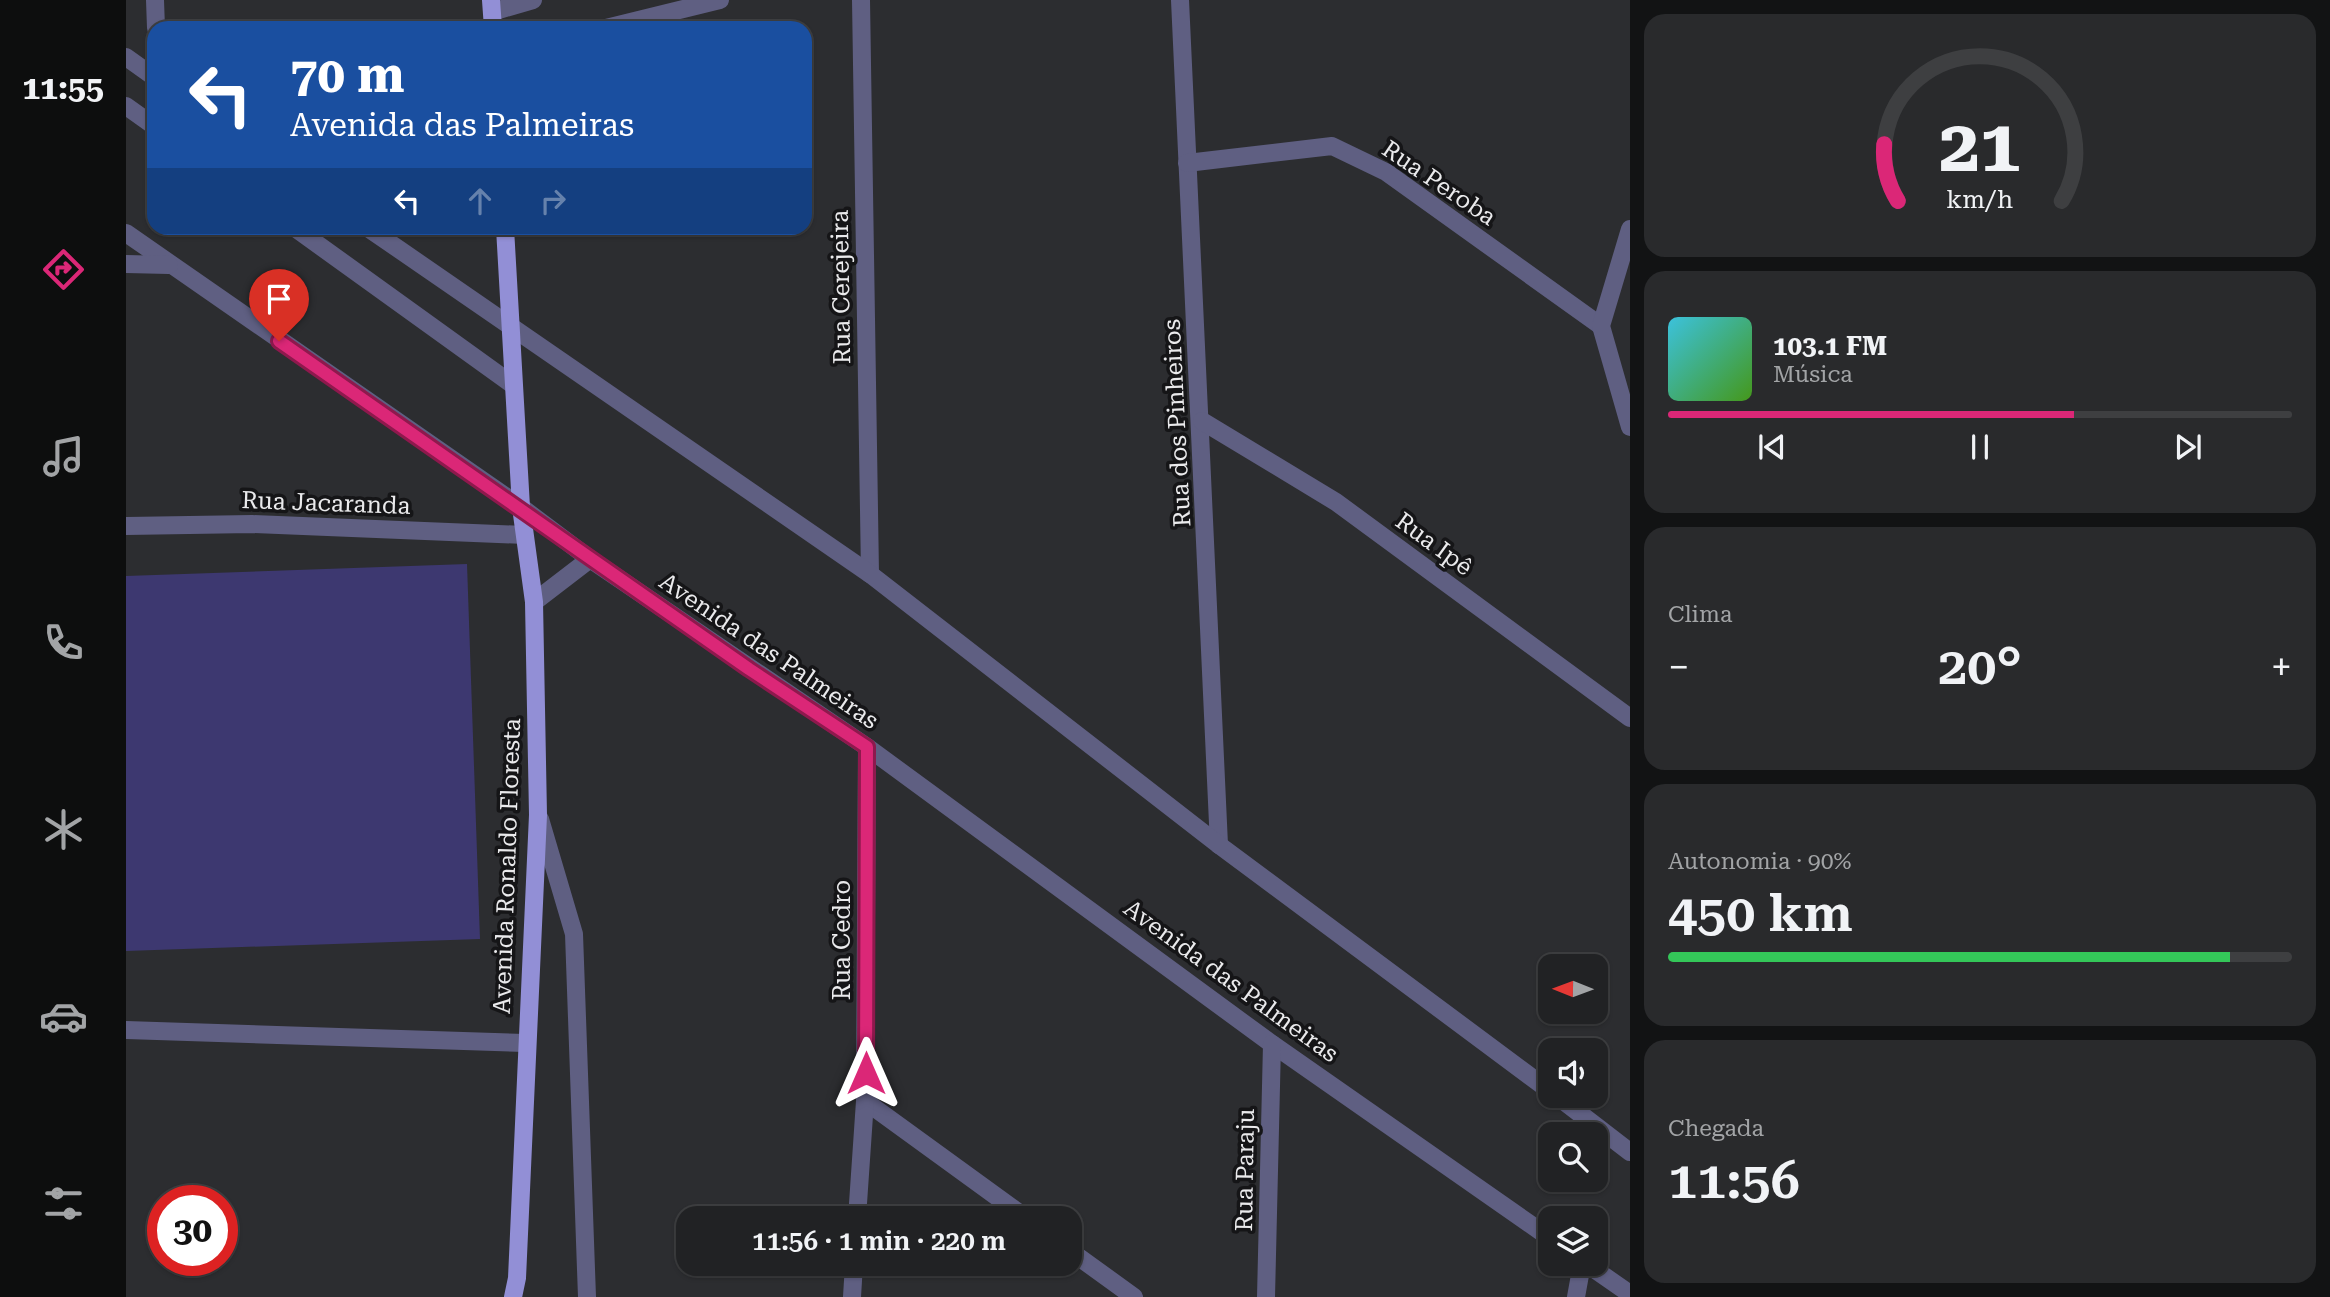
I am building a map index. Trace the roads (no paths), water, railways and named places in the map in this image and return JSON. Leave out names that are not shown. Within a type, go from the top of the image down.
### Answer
[{"type":"main road","name":"Avenida Ronaldo Floresta","points":[[505,235],[521,507],[534,602],[538,815],[525,1043],[517,1278],[513,1297]]},
{"type":"street","points":[[155,0],[156,21]]},
{"type":"street","points":[[492,13],[533,0]]},
{"type":"street","points":[[634,21],[720,0]]},
{"type":"street","name":"Rua Cerejeira","points":[[861,0],[870,574]]},
{"type":"street","name":"Rua dos Pinheiros","points":[[1180,0],[1202,421],[1219,845]]},
{"type":"street","points":[[126,57],[147,72]]},
{"type":"street","points":[[126,106],[147,121]]},
{"type":"street","name":"Rua Peroba","points":[[1187,163],[1332,146],[1386,172],[1601,326]]},
{"type":"street","points":[[1630,229],[1601,326],[1630,427]]},
{"type":"street","name":"Avenida das Palmeiras","points":[[126,233],[521,507],[590,559],[867,747],[1231,1011],[1272,1044],[1538,1230]]},
{"type":"street","points":[[305,235],[513,385]]},
{"type":"street","points":[[378,235],[870,574],[1219,845],[1538,1082]]},
{"type":"street","points":[[126,264],[169,265]]},
{"type":"street","name":"Rua Ipê","points":[[1202,421],[1336,502],[1630,718]]},
{"type":"street","name":"Rua Jacaranda","points":[[126,526],[252,524],[524,535]]},
{"type":"street","points":[[534,602],[590,559]]},
{"type":"street","name":"Rua Cedro","points":[[858,1206],[865,1101],[867,747]]},
{"type":"street","points":[[538,815],[574,934],[587,1297]]},
{"type":"street","points":[[126,1030],[525,1043]]},
{"type":"street","name":"Rua Paraju","points":[[1266,1297],[1272,1044]]},
{"type":"street","points":[[865,1101],[1009,1206]]},
{"type":"street","points":[[1573,1108],[1630,1152]]},
{"type":"street","points":[[1082,1260],[1133,1297]]},
{"type":"street","points":[[852,1297],[853,1276]]},
{"type":"street","points":[[1576,1297],[1582,1276]]},
{"type":"street","points":[[1603,1276],[1630,1294]]}]
